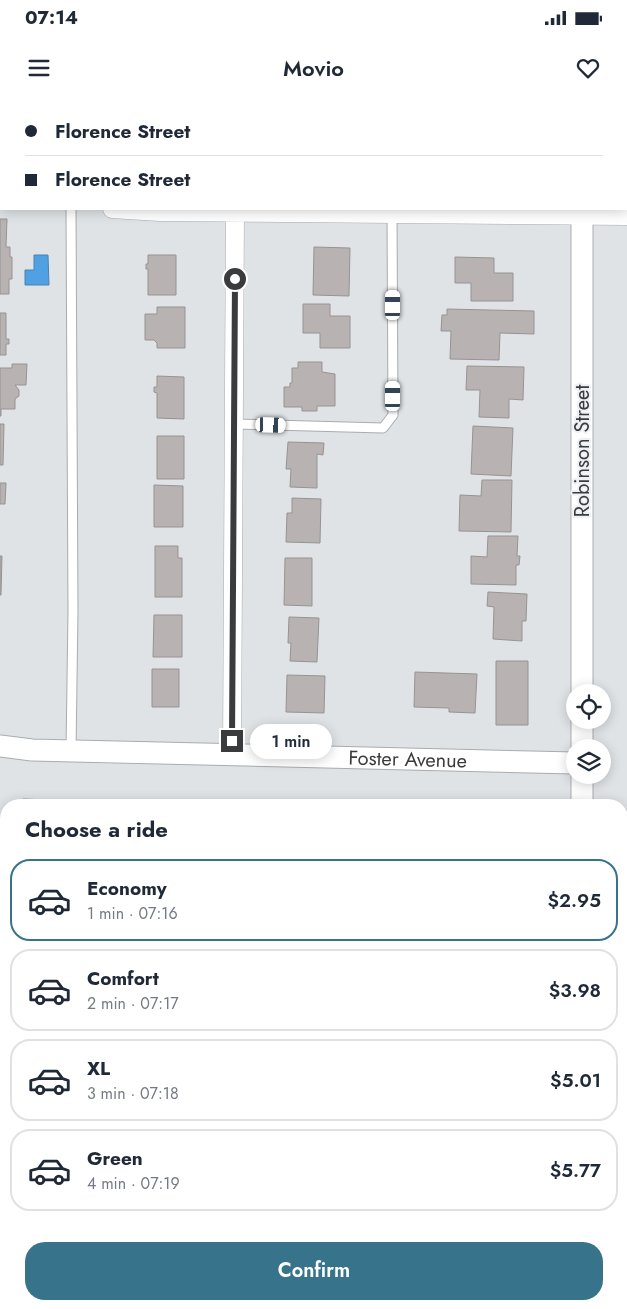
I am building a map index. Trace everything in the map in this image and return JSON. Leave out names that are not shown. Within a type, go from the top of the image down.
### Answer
[{"type":"street","points":[[128,210],[160,212],[235,210],[582,212],[627,216]]},
{"type":"street","points":[[232,754],[235,210]]},
{"type":"street","name":"Robinson Street","points":[[582,212],[582,684]]},
{"type":"street","name":"Foster Avenue","points":[[0,746],[32,750],[566,763]]},
{"type":"street","points":[[582,784],[582,799]]},
{"type":"lane","points":[[71,210],[73,611],[71,751]]},
{"type":"lane","points":[[234,424],[383,428],[394,415],[392,211]]},
{"type":"shaded area","points":[[34,255],[48,255],[49,285],[25,285],[25,270],[34,270]]},
{"type":"building","points":[[0,219],[7,219],[6,247],[10,247],[10,257],[12,257],[12,279],[9,279],[9,294],[0,294]]},
{"type":"building","points":[[314,247],[350,248],[349,296],[313,295]]},
{"type":"building","points":[[148,255],[176,255],[176,295],[148,295],[148,269],[146,269],[146,264],[148,264]]},
{"type":"building","points":[[455,257],[494,258],[494,273],[513,273],[513,301],[471,301],[471,283],[455,283]]},
{"type":"building","points":[[303,304],[330,304],[330,316],[350,316],[350,348],[320,348],[320,333],[303,333]]},
{"type":"building","points":[[157,307],[185,307],[185,348],[157,348],[157,343],[154,340],[145,340],[145,314],[157,314]]},
{"type":"building","points":[[447,309],[534,311],[534,334],[500,333],[499,360],[450,359],[451,331],[441,331],[442,315],[447,315]]},
{"type":"building","points":[[0,313],[6,313],[6,339],[9,339],[9,344],[6,344],[6,355],[0,355]]},
{"type":"building","points":[[298,362],[322,362],[322,372],[335,374],[335,406],[317,406],[317,411],[302,411],[302,407],[284,407],[284,387],[290,387],[290,383],[292,383],[292,368],[298,368]]},
{"type":"building","points":[[12,364],[27,364],[26,385],[15,385],[19,390],[19,396],[15,399],[15,409],[1,409],[0,416],[0,368],[12,368]]},
{"type":"building","points":[[467,366],[524,367],[523,400],[509,399],[509,418],[479,417],[480,390],[466,390]]},
{"type":"building","points":[[157,376],[184,377],[184,419],[157,418],[157,393],[154,392],[154,387],[157,387]]},
{"type":"building","points":[[0,424],[4,424],[3,465],[0,465]]},
{"type":"building","points":[[473,426],[513,428],[511,476],[471,474]]},
{"type":"building","points":[[157,436],[184,436],[184,479],[157,479]]},
{"type":"building","points":[[288,442],[324,443],[323,455],[317,454],[317,488],[290,487],[291,469],[286,469]]},
{"type":"building","points":[[482,480],[512,480],[511,532],[459,531],[460,495],[481,496]]},
{"type":"building","points":[[0,483],[6,483],[5,504],[0,504]]},
{"type":"building","points":[[154,485],[183,486],[183,527],[154,527]]},
{"type":"building","points":[[292,498],[321,499],[320,543],[286,542],[287,513],[292,513]]},
{"type":"building","points":[[488,536],[518,536],[517,556],[520,556],[519,565],[516,565],[516,585],[471,584],[471,556],[487,557]]},
{"type":"building","points":[[155,546],[178,546],[178,558],[182,558],[182,597],[155,597]]},
{"type":"building","points":[[0,556],[2,556],[1,595],[0,595]]},
{"type":"building","points":[[285,558],[312,558],[312,606],[284,605]]},
{"type":"building","points":[[488,592],[527,594],[526,621],[522,621],[522,641],[493,639],[494,607],[487,606]]},
{"type":"building","points":[[154,615],[182,615],[182,657],[153,657]]},
{"type":"building","points":[[289,617],[319,618],[317,662],[290,661],[291,643],[288,643]]},
{"type":"building","points":[[496,661],[528,661],[528,725],[496,725]]},
{"type":"building","points":[[152,669],[179,669],[179,707],[152,707]]},
{"type":"building","points":[[415,672],[477,674],[475,713],[449,712],[449,708],[414,707]]},
{"type":"building","points":[[287,675],[325,676],[324,713],[286,712]]},
{"type":"route","points":[[232,741],[235,279]]}]
